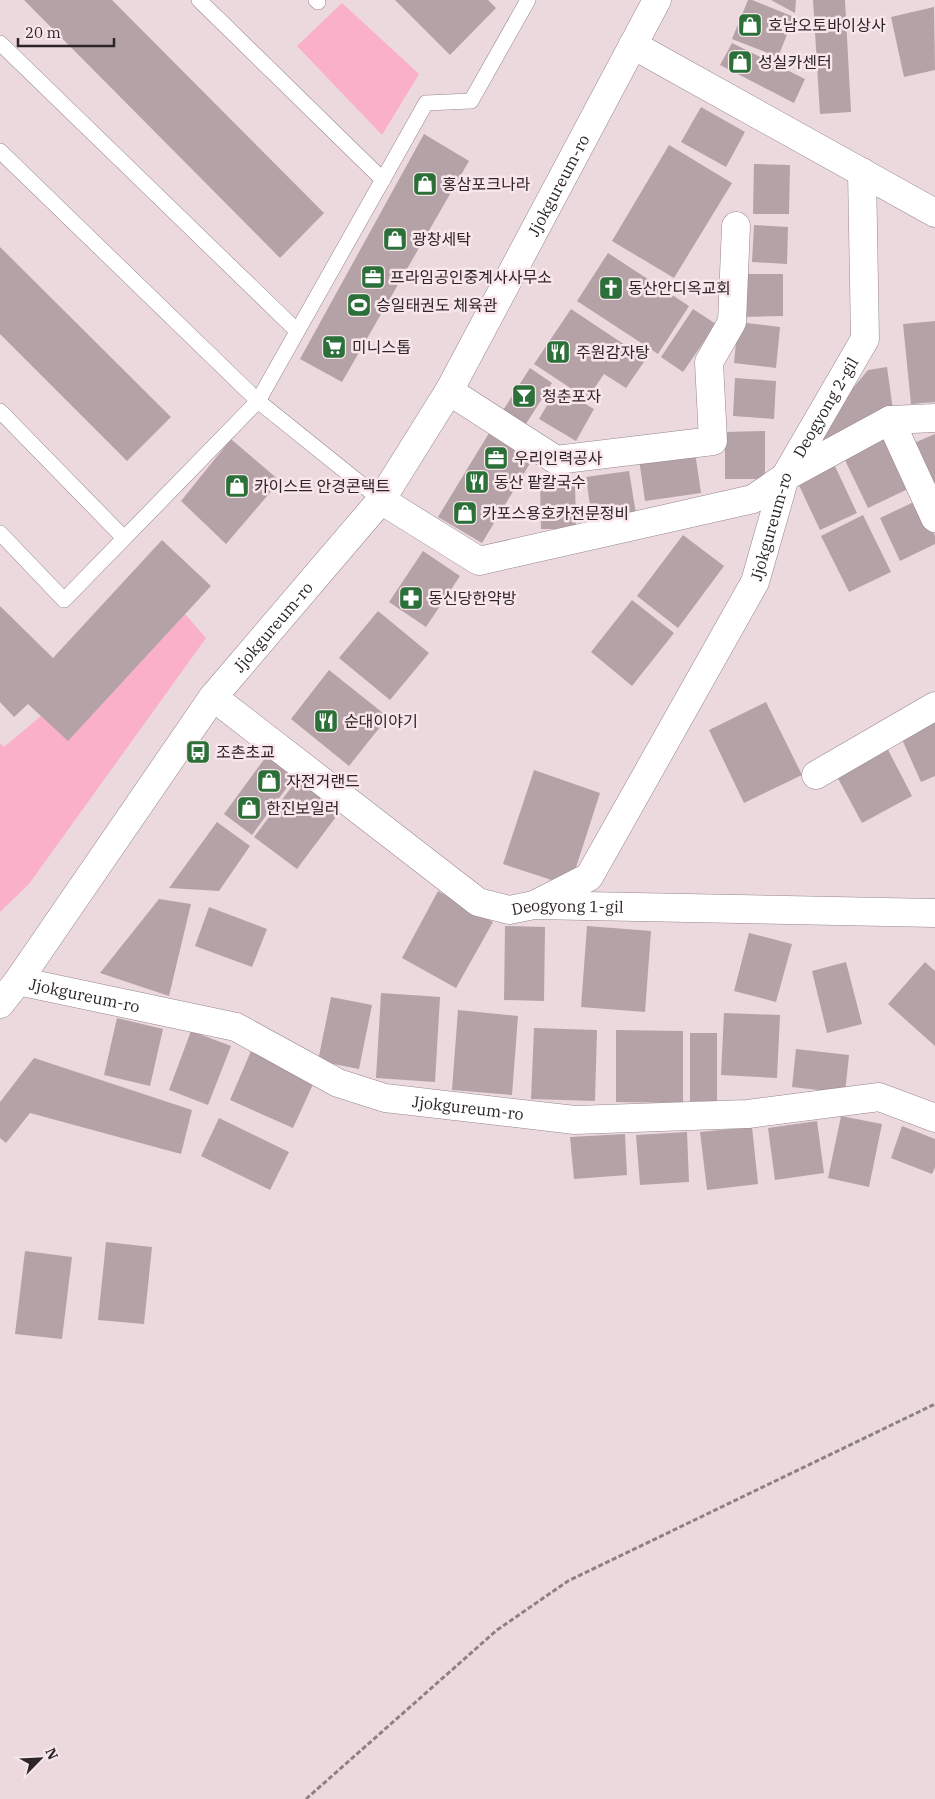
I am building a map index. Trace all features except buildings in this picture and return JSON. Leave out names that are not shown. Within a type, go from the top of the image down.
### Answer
[{"type":"street","name":"Jjokgureum-ro","points":[[0,1004],[9,981],[213,696],[381,500],[449,391],[657,0]]},
{"type":"street","points":[[633,44],[935,213]]},
{"type":"street","name":"Deogyong 2-gil","points":[[785,477],[865,339],[862,172]]},
{"type":"street","points":[[449,391],[556,460],[713,441],[709,362],[732,322],[736,226]]},
{"type":"street","name":"Deogyong 2-gil","points":[[785,477],[890,420],[935,418]]},
{"type":"street","points":[[890,420],[935,518]]},
{"type":"street","name":"Jjokgureum-ro","points":[[381,500],[479,561],[753,499],[785,477]]},
{"type":"street","name":"Jjokgureum-ro","points":[[534,905],[589,877],[755,582],[785,477]]},
{"type":"street","name":"Deogyong 1-gil","points":[[213,696],[478,902],[509,910],[534,905],[935,913]]},
{"type":"street","points":[[816,775],[935,706]]},
{"type":"street","name":"Jjokgureum-ro","points":[[9,981],[236,1027],[338,1084],[385,1098],[575,1120],[748,1114],[879,1097],[935,1118]]},
{"type":"lane","points":[[199,0],[382,180]]},
{"type":"lane","points":[[0,533],[64,600],[258,401],[426,103],[471,101],[528,0]]},
{"type":"lane","points":[[0,43],[297,331]]},
{"type":"lane","points":[[0,150],[258,401],[381,500]]},
{"type":"lane","points":[[0,411],[124,538]]},
{"type":"path","points":[[306,1799],[497,1630],[568,1581],[935,1404]]},
{"type":"shaded area","points":[[342,3],[419,74],[382,135],[297,46]]},
{"type":"shaded area","points":[[185,614],[206,638],[29,884],[0,912],[0,743],[4,747],[53,706],[77,731]]},
{"type":"place","name":"호남오토바이상사","points":[[750,25]]},
{"type":"place","name":"성실카센터","points":[[740,62]]},
{"type":"place","name":"홍삼포크나라","points":[[425,184]]},
{"type":"place","name":"광창세탁","points":[[395,239]]},
{"type":"place","name":"프라임공인중계사사무소","points":[[373,277]]},
{"type":"place","name":"동산안디옥교회","points":[[611,288]]},
{"type":"place","name":"승일태권도 체육관","points":[[359,305]]},
{"type":"place","name":"미니스톱","points":[[334,347]]},
{"type":"place","name":"주원감자탕","points":[[558,352]]},
{"type":"place","name":"청춘포자","points":[[524,396]]},
{"type":"place","name":"우리인력공사","points":[[496,458]]},
{"type":"place","name":"동산 팥칼국수","points":[[477,482]]},
{"type":"place","name":"카이스트 안경콘택트","points":[[237,486]]},
{"type":"place","name":"카포스용호카전문정비","points":[[465,513]]},
{"type":"place","name":"동신당한약방","points":[[411,598]]},
{"type":"place","name":"순대이야기","points":[[326,721]]},
{"type":"place","name":"조촌초교","points":[[198,752]]},
{"type":"place","name":"자전거랜드","points":[[269,781]]},
{"type":"place","name":"한진보일러","points":[[249,808]]}]
